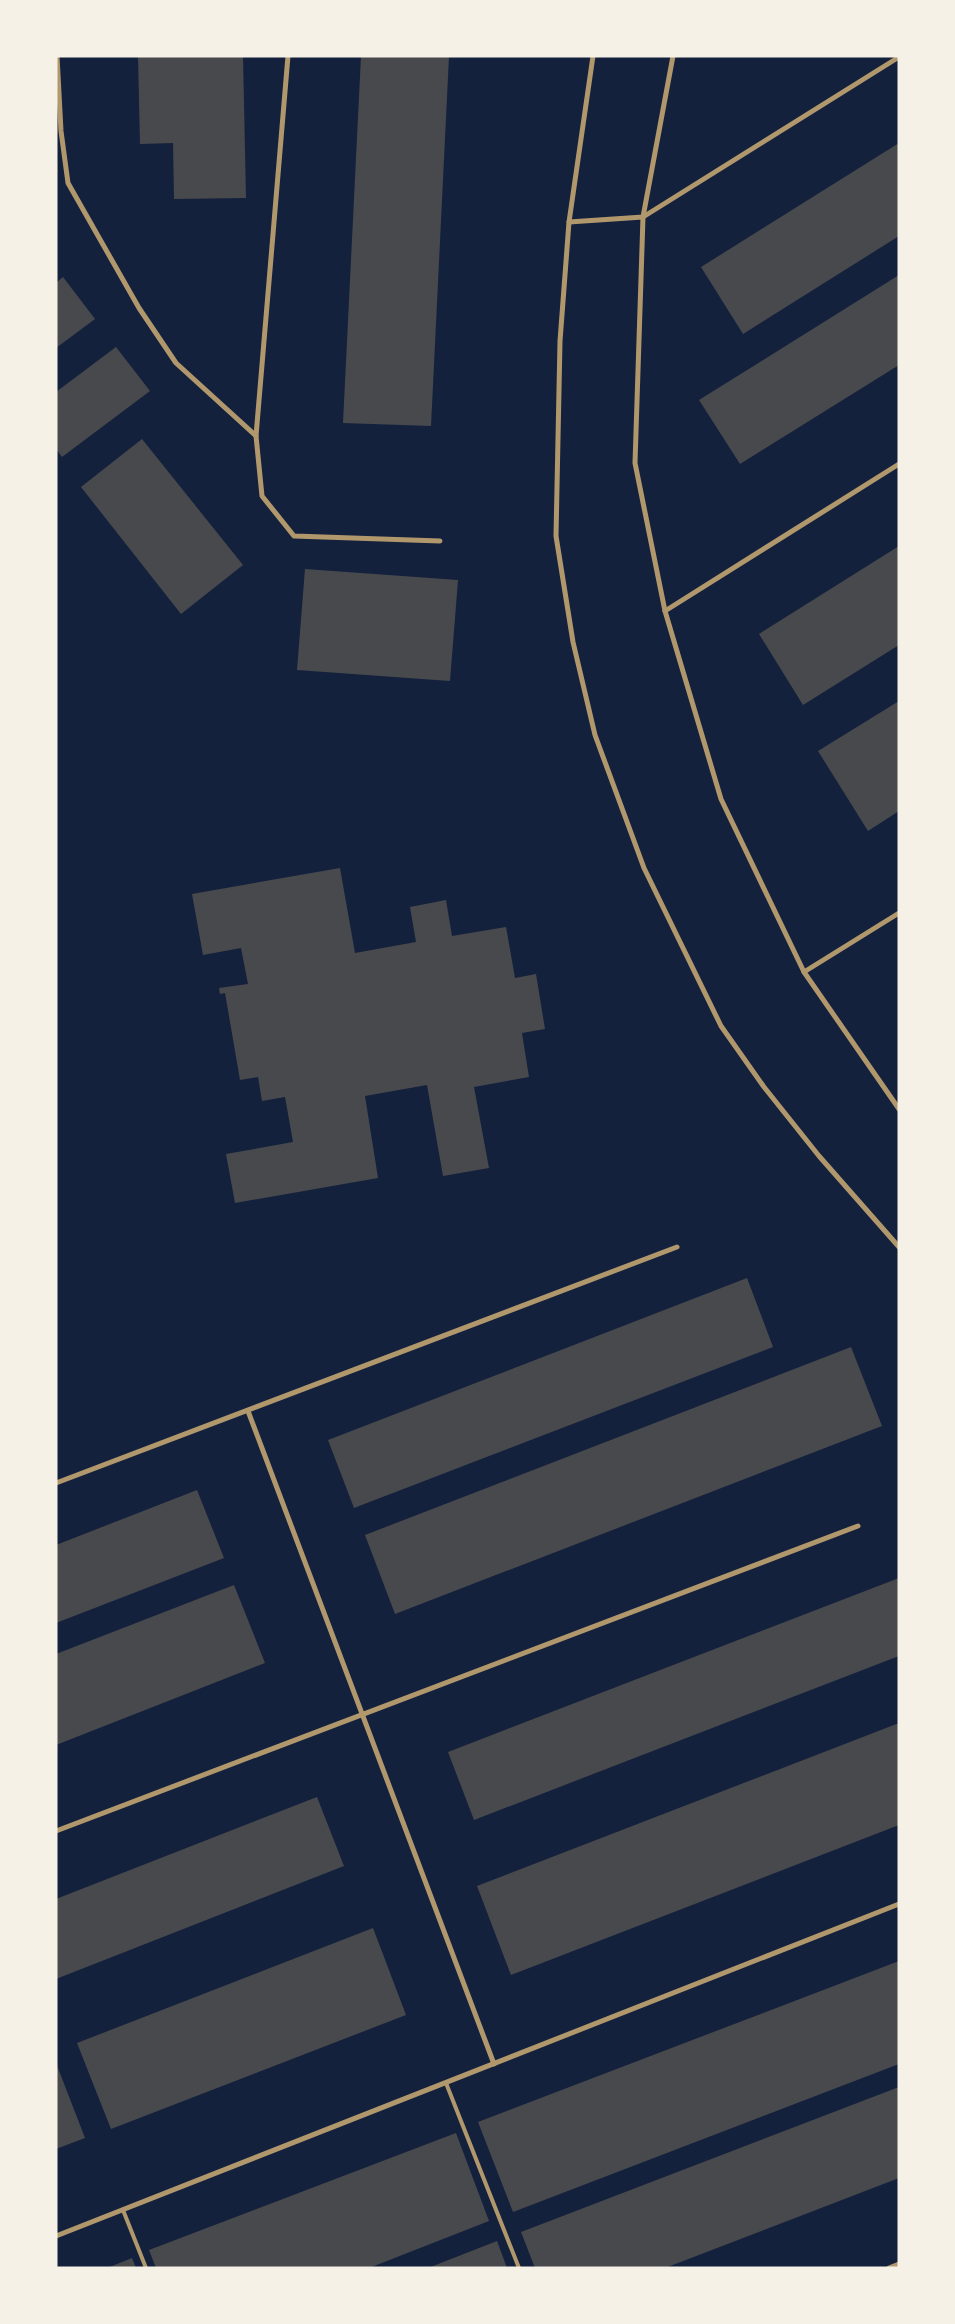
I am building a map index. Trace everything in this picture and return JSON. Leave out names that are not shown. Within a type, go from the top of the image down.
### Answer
[{"type":"street","points":[[57,56],[60,130],[68,183],[139,308],[176,363],[256,436]]},
{"type":"street","points":[[288,56],[256,436],[262,496],[294,536],[440,541]]},
{"type":"street","points":[[593,56],[569,222],[560,342],[556,536],[573,642],[595,735],[644,868],[721,1026],[770,1095],[819,1156],[899,1247]]},
{"type":"street","points":[[673,56],[643,217],[635,463],[665,611],[721,799],[804,972],[899,1109]]},
{"type":"street","points":[[569,222],[643,217],[898,58]]},
{"type":"street","points":[[665,611],[899,464]]},
{"type":"street","points":[[804,972],[899,913]]},
{"type":"street","points":[[56,1483],[677,1247]]},
{"type":"street","points":[[248,1411],[494,2064]]},
{"type":"street","points":[[56,1831],[858,1526]]},
{"type":"street","points":[[56,2236],[899,1904]]},
{"type":"street","points":[[889,2268],[899,2264]]},
{"type":"lane","points":[[446,2083],[519,2268]]},
{"type":"lane","points":[[124,2210],[146,2268]]},
{"type":"building","points":[[138,56],[243,56],[246,198],[174,199],[173,143],[140,144]]},
{"type":"building","points":[[361,56],[449,56],[431,426],[343,423]]},
{"type":"building","points":[[899,143],[899,236],[743,334],[701,267]]},
{"type":"building","points":[[899,275],[899,365],[740,464],[699,400]]},
{"type":"building","points":[[63,277],[95,319],[56,348],[56,283]]},
{"type":"building","points":[[116,347],[150,391],[62,457],[56,449],[56,392]]},
{"type":"building","points":[[142,439],[243,565],[181,614],[81,487]]},
{"type":"building","points":[[899,546],[899,645],[803,705],[759,634]]},
{"type":"building","points":[[305,569],[458,580],[450,681],[297,670]]},
{"type":"building","points":[[899,701],[899,811],[868,831],[818,751]]},
{"type":"building","points":[[340,868],[355,953],[416,942],[410,907],[446,900],[452,936],[506,927],[515,978],[536,974],[545,1029],[522,1033],[529,1077],[474,1087],[489,1168],[443,1176],[427,1085],[365,1096],[378,1178],[235,1203],[226,1154],[293,1142],[285,1097],[262,1101],[258,1077],[240,1080],[225,993],[220,994],[219,988],[248,984],[241,948],[203,955],[192,894]]},
{"type":"building","points":[[747,1278],[773,1347],[354,1508],[328,1440]]},
{"type":"building","points":[[851,1347],[882,1426],[395,1614],[365,1535]]},
{"type":"building","points":[[197,1490],[224,1558],[56,1623],[56,1545]]},
{"type":"building","points":[[899,1578],[899,1656],[474,1820],[448,1752]]},
{"type":"building","points":[[234,1585],[265,1663],[56,1745],[56,1654]]},
{"type":"building","points":[[899,1723],[899,1825],[511,1975],[477,1886]]},
{"type":"building","points":[[317,1797],[344,1866],[56,1979],[56,1899]]},
{"type":"building","points":[[373,1928],[406,2015],[111,2129],[77,2043]]},
{"type":"building","points":[[899,1961],[899,2064],[513,2212],[478,2122]]},
{"type":"building","points":[[56,2063],[85,2138],[56,2149]]},
{"type":"building","points":[[899,2087],[899,2178],[665,2268],[535,2268],[521,2232]]},
{"type":"building","points":[[456,2133],[489,2221],[369,2268],[156,2268],[149,2250]]},
{"type":"building","points":[[497,2241],[507,2268],[428,2268]]},
{"type":"building","points":[[132,2258],[136,2268],[107,2268]]}]
